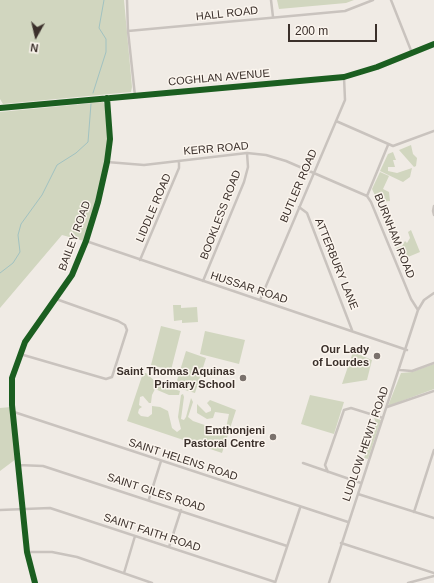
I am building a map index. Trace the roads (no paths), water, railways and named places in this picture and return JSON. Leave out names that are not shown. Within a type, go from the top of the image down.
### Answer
[{"type":"street","points":[[126,0],[128,31],[136,96]]},
{"type":"street","points":[[271,0],[273,17]]},
{"type":"street","name":"HALL ROAD","points":[[128,31],[348,10],[373,0]]},
{"type":"street","points":[[391,0],[412,53]]},
{"type":"street","name":"COGHLAN AVENUE","points":[[0,108],[344,77],[377,67],[434,44]]},
{"type":"street","name":"BUTLER ROAD","points":[[260,300],[345,100],[344,77]]},
{"type":"street","name":"BAILEY ROAD","points":[[35,583],[27,552],[22,509],[14,412],[11,398],[12,378],[29,334],[56,299],[72,275],[86,241],[108,162],[110,139],[107,98]]},
{"type":"street","points":[[336,121],[388,145],[398,145],[434,131]]},
{"type":"street","name":"BURNHAM ROAD","points":[[388,145],[367,196],[371,202],[411,299],[418,310]]},
{"type":"street","name":"KERR ROAD","points":[[108,162],[136,165],[247,153],[277,158],[367,196]]},
{"type":"street","name":"BOOKLESS ROAD","points":[[203,281],[244,182],[248,167],[247,153]]},
{"type":"street","name":"LIDDLE ROAD","points":[[140,260],[179,168],[179,161]]},
{"type":"street","points":[[434,206],[432,211],[434,215]]},
{"type":"street","name":"ATTERBURY LANE","points":[[299,208],[308,213],[353,330]]},
{"type":"street","name":"HUSSAR ROAD","points":[[86,241],[353,330],[407,350]]},
{"type":"street","points":[[418,310],[424,300],[434,293]]},
{"type":"street","points":[[20,354],[106,379],[112,377],[126,327],[118,321],[56,299]]},
{"type":"street","name":"LUDLOW HEWIT ROAD","points":[[329,583],[361,483],[407,350],[418,310]]},
{"type":"street","points":[[400,370],[412,371],[434,363]]},
{"type":"street","points":[[387,408],[434,391]]},
{"type":"street","points":[[328,472],[325,465],[344,410],[351,408],[383,418]]},
{"type":"street","name":"SAINT HELENS ROAD","points":[[14,412],[300,508],[348,522]]},
{"type":"street","points":[[414,512],[434,450]]},
{"type":"street","points":[[149,499],[161,461]]},
{"type":"street","points":[[303,463],[361,483]]},
{"type":"street","name":"SAINT GILES ROAD","points":[[18,465],[44,466],[149,499],[287,546]]},
{"type":"street","points":[[358,494],[434,518]]},
{"type":"street","name":"SAINT FAITH ROAD","points":[[0,510],[50,508],[275,582]]},
{"type":"street","points":[[275,582],[300,508]]},
{"type":"street","points":[[169,547],[181,510]]},
{"type":"street","points":[[124,573],[135,536]]},
{"type":"street","points":[[341,543],[434,574]]},
{"type":"street","points":[[27,552],[59,553],[152,583]]},
{"type":"street","points":[[408,583],[434,574]]},
{"type":"waterway","points":[[93,93],[106,52],[106,39],[99,28],[104,0]]},
{"type":"waterway","points":[[0,273],[13,263],[20,252],[18,235],[21,224],[42,195],[57,165],[76,153],[88,142],[91,104]]},
{"type":"place","name":"Our Lady of Lourdes","points":[[377,356]]},
{"type":"place","name":"Saint Thomas Aquinas Primary School","points":[[243,378]]},
{"type":"place","name":"Emthonjeni Pastoral Centre","points":[[273,437]]}]
